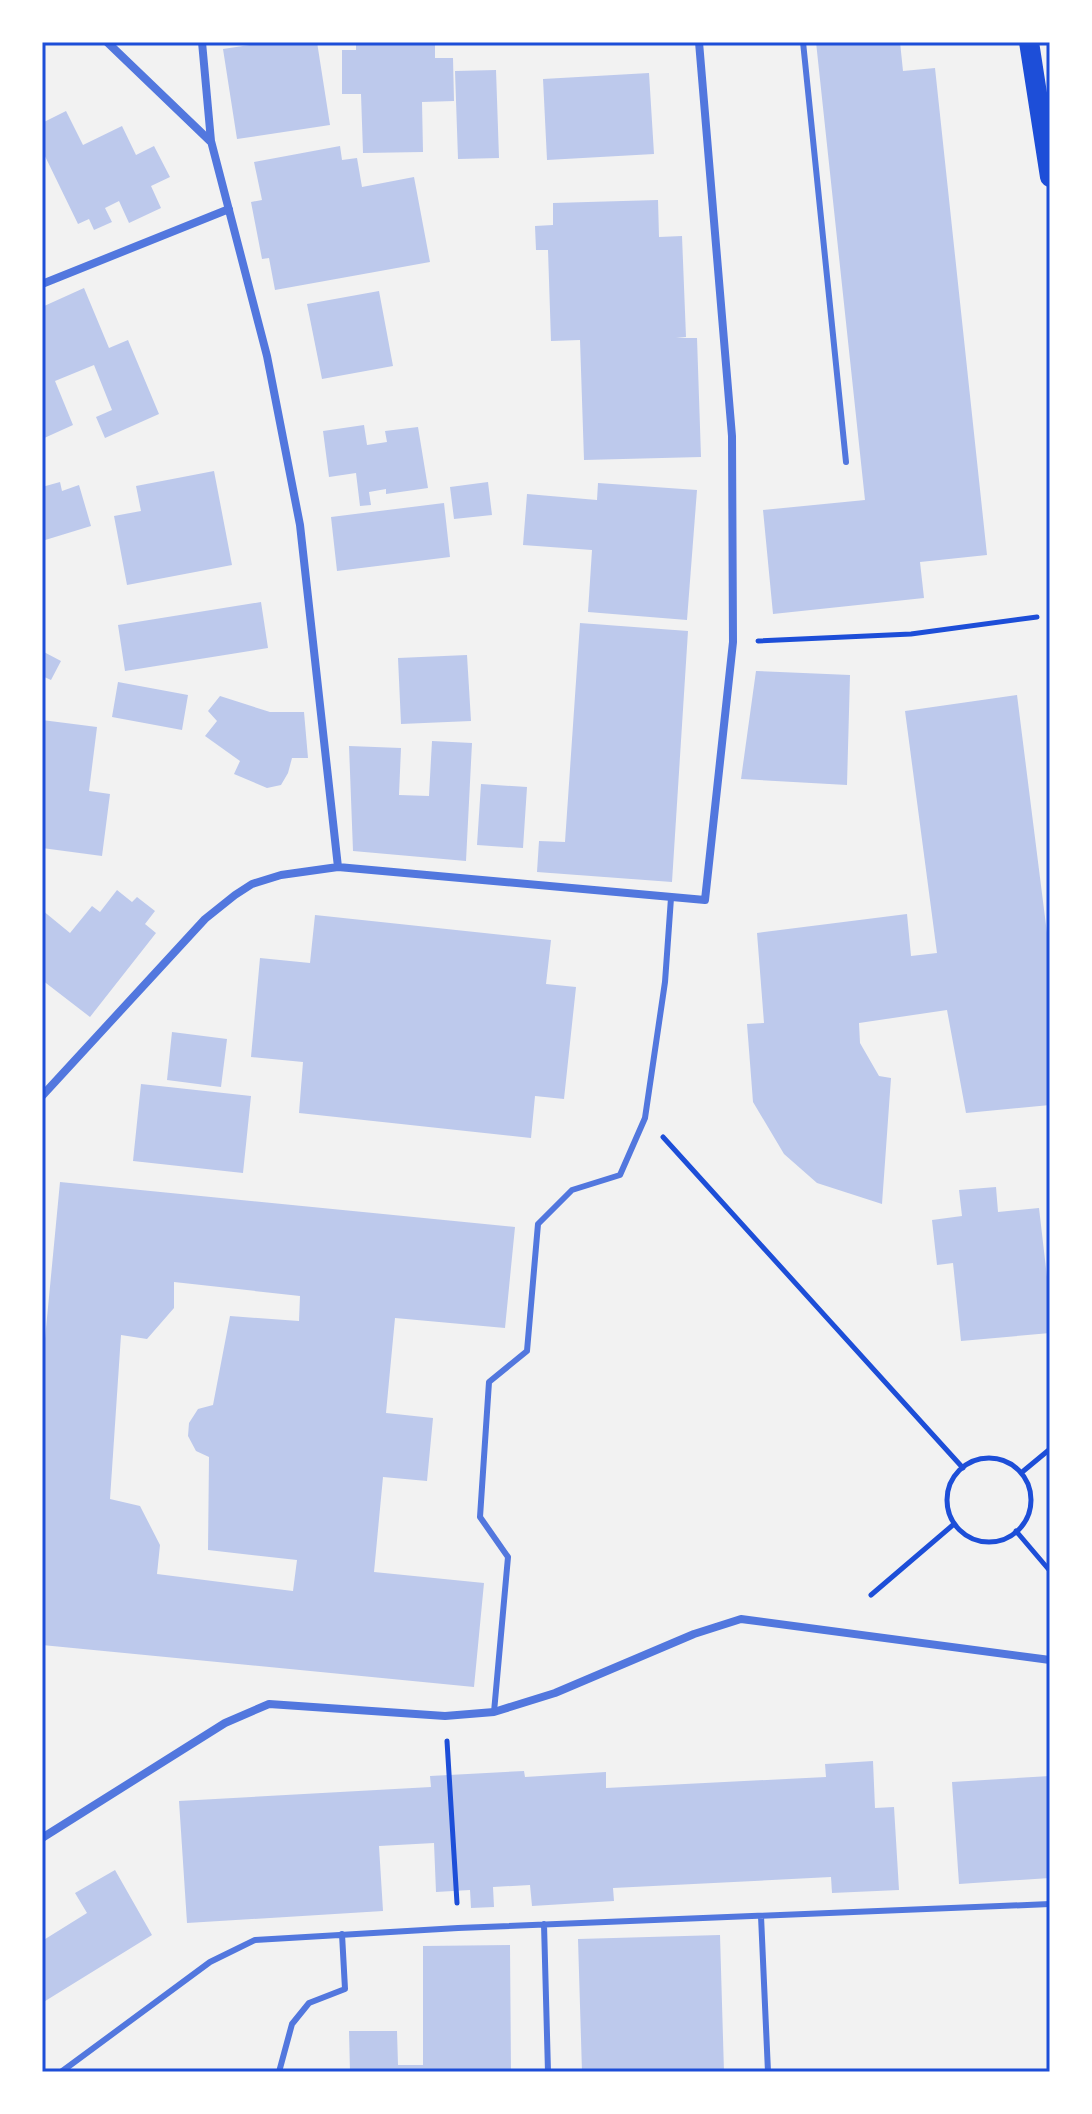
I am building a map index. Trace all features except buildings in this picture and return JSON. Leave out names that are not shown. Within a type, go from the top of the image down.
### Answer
[{"type":"main road","points":[[1029,42],[1050,177]]},
{"type":"street","points":[[107,42],[211,141]]},
{"type":"street","points":[[202,42],[211,141],[267,356],[300,525],[338,867]]},
{"type":"street","points":[[42,1096],[205,919],[252,884],[281,875],[338,867],[705,900],[733,642],[732,436],[699,42]]},
{"type":"street","points":[[42,284],[229,209]]},
{"type":"street","points":[[42,1838],[225,1723],[269,1704],[445,1716],[494,1712],[555,1693],[694,1634],[741,1619],[1050,1660]]},
{"type":"lane","points":[[803,42],[846,462]]},
{"type":"lane","points":[[494,1712],[508,1557],[480,1517],[489,1382],[527,1351],[538,1224],[572,1190],[620,1175],[645,1118],[665,982],[671,898]]},
{"type":"lane","points":[[61,2072],[210,1962],[255,1940],[544,1924],[1050,1904]]},
{"type":"lane","points":[[761,1916],[768,2072]]},
{"type":"lane","points":[[544,1924],[548,2072]]},
{"type":"lane","points":[[278,2072],[292,2024],[309,2003],[345,1989],[342,1934]]},
{"type":"path","points":[[733,642],[911,634],[1037,617]]},
{"type":"path","points":[[645,1118],[963,1468]]},
{"type":"path","points":[[1021,1473],[1050,1449]]},
{"type":"path","points":[[986,1458],[1011,1464],[1021,1473],[1031,1496],[1025,1521],[1016,1531],[992,1541],[980,1540],[968,1536],[954,1524],[947,1504],[948,1490],[953,1477],[963,1468],[973,1460],[986,1458]]},
{"type":"path","points":[[871,1595],[954,1524]]},
{"type":"path","points":[[1016,1531],[1050,1571]]},
{"type":"path","points":[[445,1716],[458,1928]]}]
